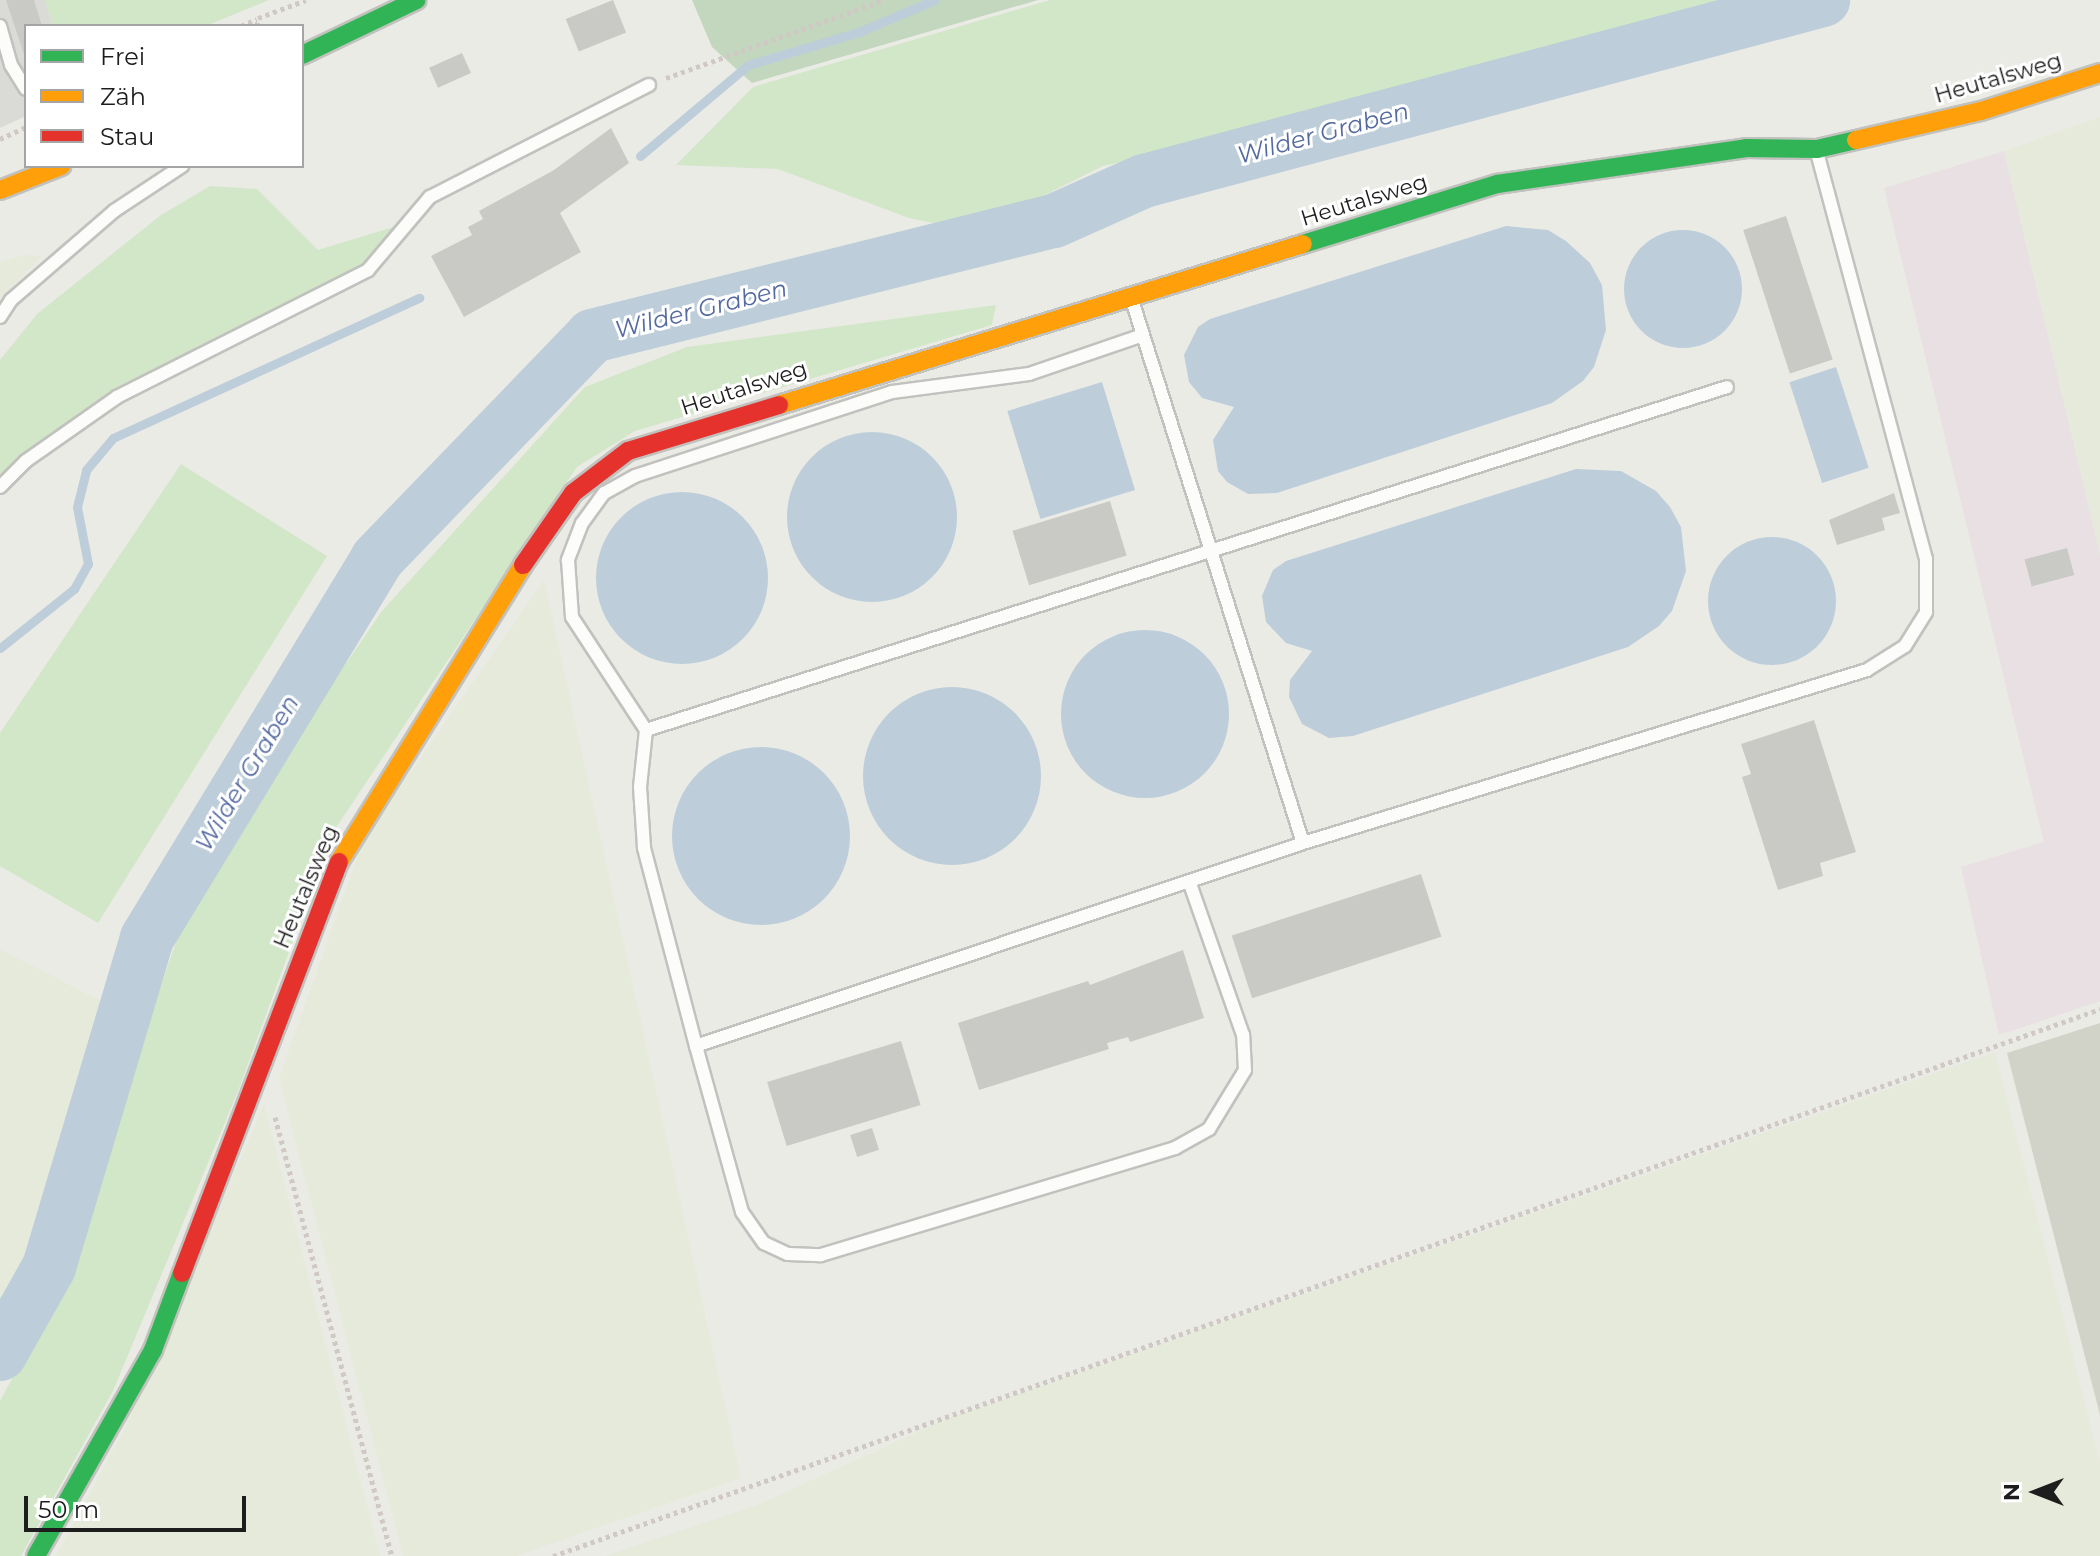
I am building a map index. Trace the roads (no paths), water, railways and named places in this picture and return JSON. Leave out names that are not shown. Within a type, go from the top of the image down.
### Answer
[{"type":"street","points":[[304,54],[417,0]]},
{"type":"street","name":"Heutalsweg","points":[[36,1556],[153,1350],[335,870],[535,545],[573,493],[628,451],[1497,184],[1746,148],[1817,149],[1981,111],[2100,73]]},
{"type":"street","points":[[0,190],[56,168]]},
{"type":"lane","points":[[0,26],[11,65],[24,86]]},
{"type":"lane","points":[[0,487],[26,461],[117,397],[368,270],[430,197],[649,85]]},
{"type":"lane","points":[[696,1046],[1303,843],[1867,670],[1905,646],[1926,612],[1926,559],[1817,149]]},
{"type":"lane","points":[[0,317],[11,300],[114,211],[179,168]]},
{"type":"lane","points":[[1131,297],[1303,843]]},
{"type":"lane","points":[[1143,335],[1029,374],[892,392],[635,476],[604,493],[582,523],[568,560],[572,617],[646,730],[640,787],[644,848],[696,1046],[742,1212],[764,1243],[788,1254],[821,1255],[1175,1148],[1209,1129],[1245,1070],[1243,1035],[1189,881]]},
{"type":"lane","points":[[646,730],[1727,387]]},
{"type":"water","points":[[1506,226],[1548,230],[1566,241],[1590,263],[1602,285],[1606,330],[1594,367],[1583,381],[1552,403],[1277,493],[1248,494],[1227,482],[1218,471],[1213,440],[1234,407],[1202,398],[1189,382],[1184,355],[1198,327],[1210,319]]},
{"type":"water","points":[[1683,230],[1706,234],[1725,247],[1738,266],[1742,289],[1738,312],[1725,331],[1706,344],[1683,348],[1660,344],[1641,331],[1628,312],[1624,289],[1628,266],[1641,247],[1660,234]]},
{"type":"water","points":[[1836,367],[1869,468],[1822,483],[1789,382]]},
{"type":"water","points":[[1102,382],[1135,490],[1040,519],[1007,411]]},
{"type":"water","points":[[872,432],[904,439],[932,457],[950,485],[957,517],[950,549],[932,577],[904,595],[872,602],[840,595],[812,577],[794,549],[787,517],[794,485],[812,457],[840,439]]},
{"type":"water","points":[[1576,469],[1621,471],[1656,491],[1681,527],[1686,571],[1672,611],[1659,626],[1628,647],[1353,736],[1329,738],[1302,724],[1289,697],[1290,680],[1312,651],[1286,643],[1266,622],[1262,596],[1273,570],[1286,561]]},
{"type":"water","points":[[682,492],[715,499],[743,517],[761,545],[768,578],[761,611],[743,639],[715,657],[682,664],[649,657],[621,639],[603,611],[596,578],[603,545],[621,517],[649,499]]},
{"type":"water","points":[[1772,537],[1796,542],[1817,556],[1831,577],[1836,601],[1831,625],[1817,646],[1796,660],[1772,665],[1748,660],[1727,646],[1713,625],[1708,601],[1713,577],[1727,556],[1748,542]]},
{"type":"water","points":[[1145,630],[1177,637],[1192,644],[1204,655],[1215,667],[1222,682],[1229,714],[1222,746],[1215,761],[1204,773],[1192,784],[1177,791],[1145,798],[1113,791],[1098,784],[1086,773],[1075,761],[1068,746],[1061,714],[1068,682],[1075,667],[1086,655],[1098,644],[1113,637]]},
{"type":"water","points":[[952,687],[986,694],[1015,713],[1034,742],[1041,776],[1034,810],[1015,839],[986,858],[952,865],[918,858],[889,839],[870,810],[863,776],[870,742],[889,713],[918,694]]},
{"type":"water","points":[[761,747],[795,754],[824,773],[843,802],[850,836],[843,870],[824,899],[795,918],[761,925],[727,918],[698,899],[679,870],[672,836],[679,802],[698,773],[727,754]]},
{"type":"waterway","points":[[640,156],[748,65],[859,32],[934,0]]},
{"type":"waterway","name":"Wilder Graben","points":[[0,1354],[49,1267],[147,938],[377,559],[592,336],[1054,221],[1144,181],[1823,0]]},
{"type":"waterway","points":[[0,648],[74,589],[88,564],[77,507],[86,470],[113,438],[419,298]]}]
